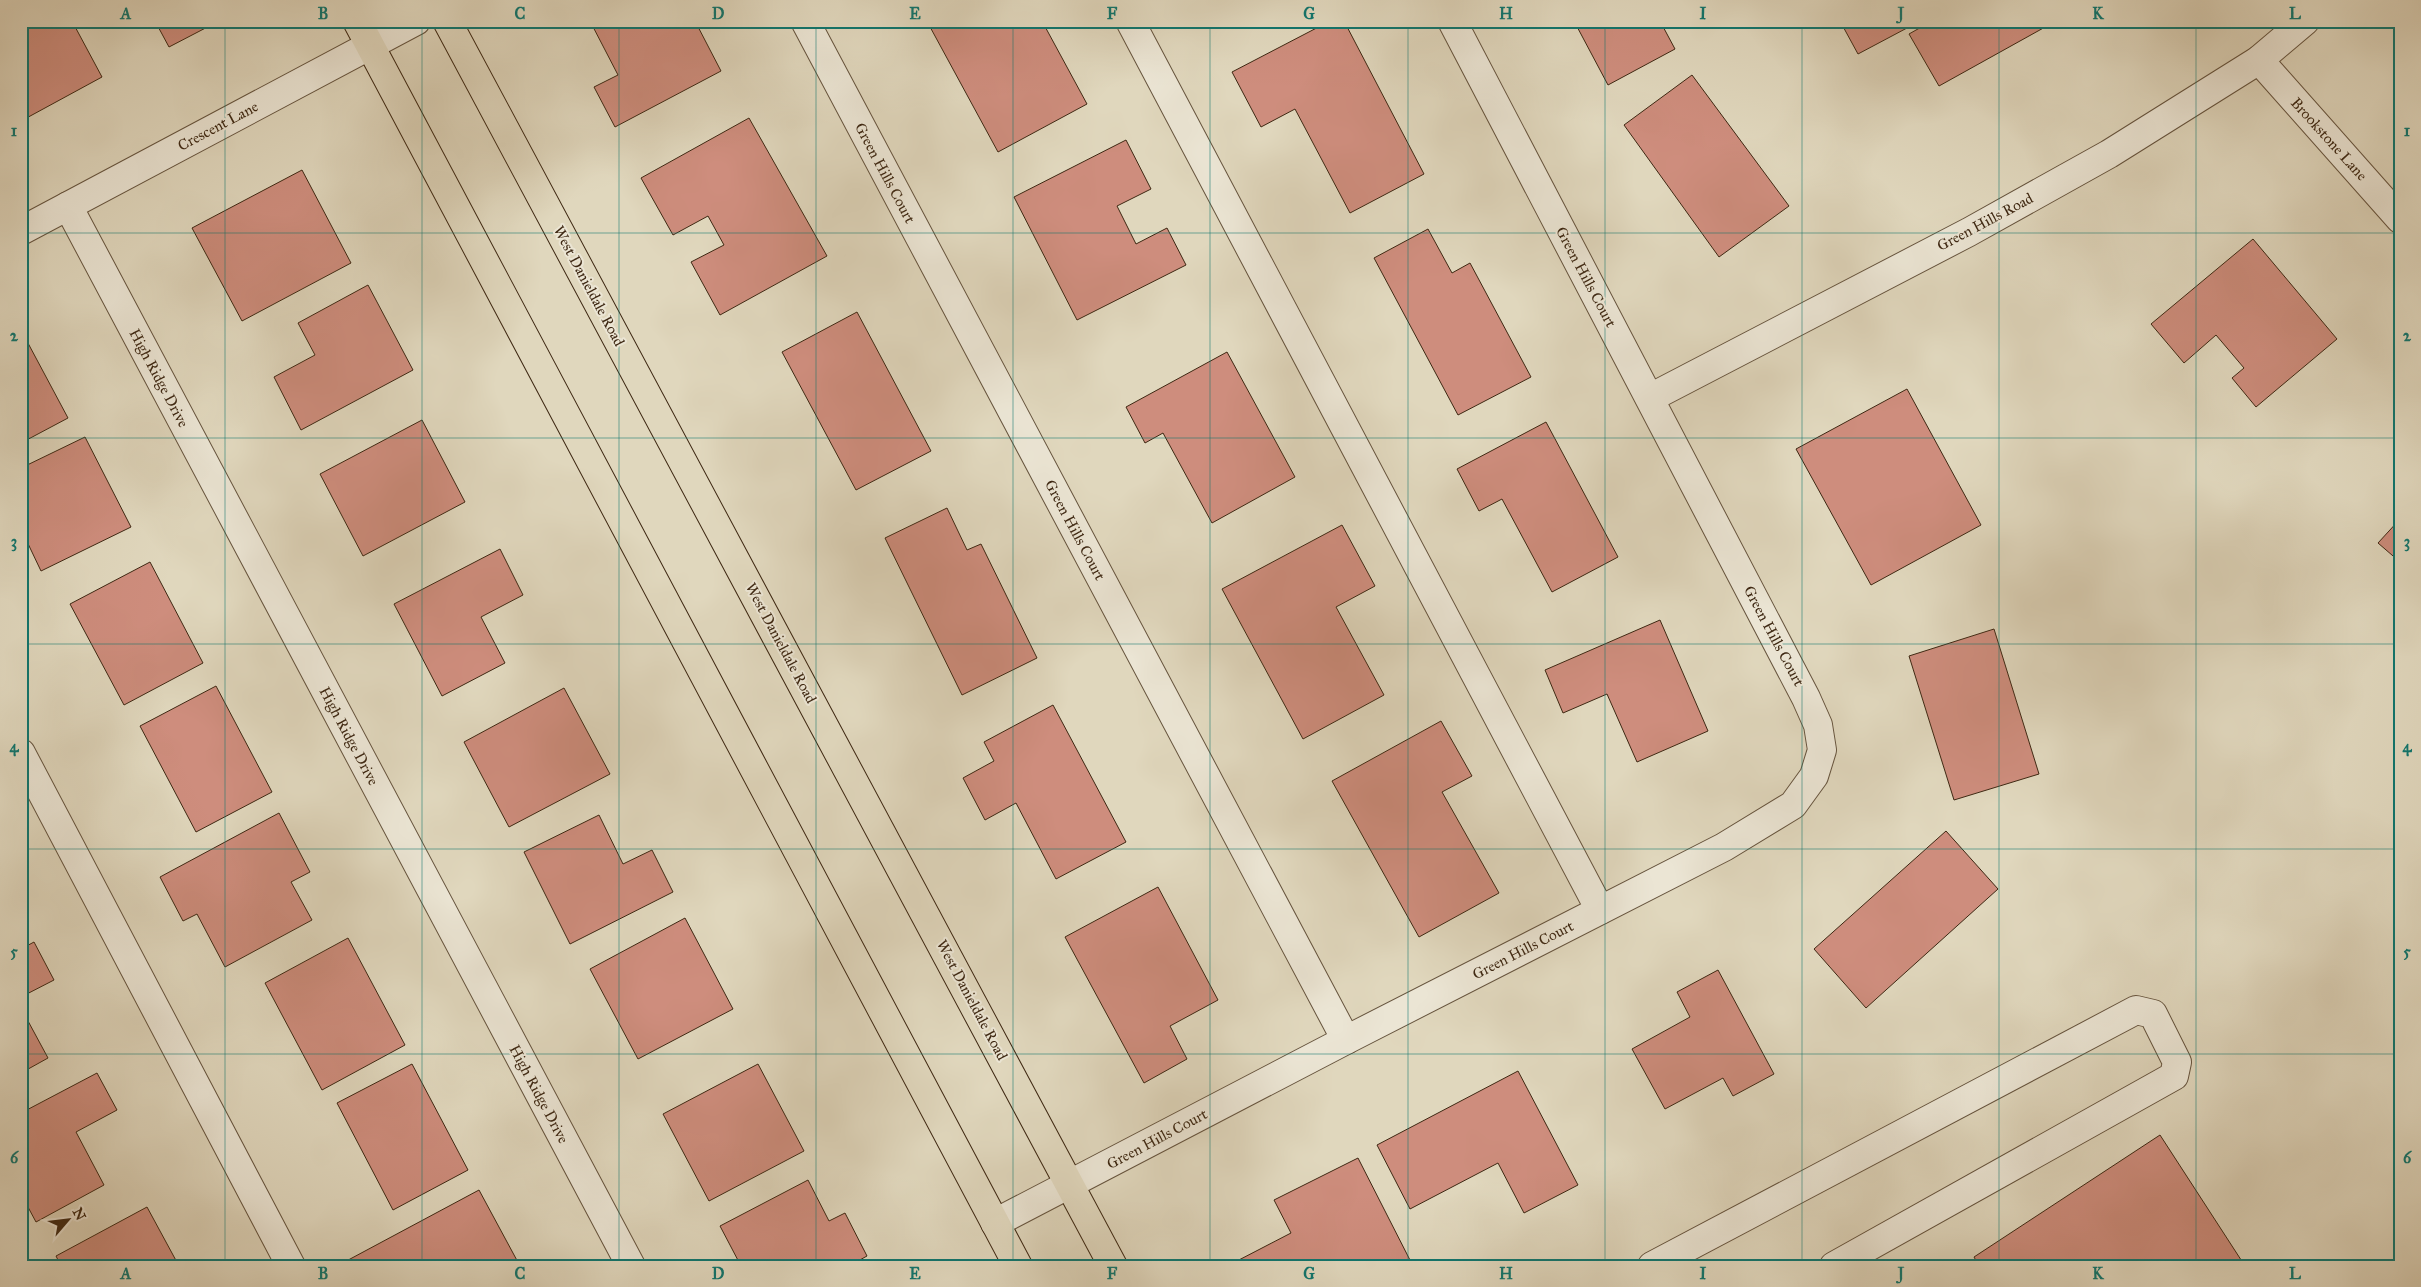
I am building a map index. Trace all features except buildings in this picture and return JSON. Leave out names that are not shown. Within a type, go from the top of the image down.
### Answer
[{"type":"main road","points":[[357,21],[1018,1266]]},
{"type":"main road","name":"West Danieldale Road","points":[[447,21],[1071,1184],[1113,1266]]},
{"type":"street","name":"Crescent Lane","points":[[21,231],[416,21]]},
{"type":"street","name":"Green Hills Court","points":[[805,21],[1346,1040]]},
{"type":"street","points":[[1130,21],[1600,910]]},
{"type":"street","name":"Green Hills Court","points":[[995,1223],[1346,1040],[1724,847],[1793,805],[1814,776],[1822,750],[1818,726],[1806,698],[1452,21]]},
{"type":"street","name":"Green Hills Road","points":[[1650,398],[1969,232],[2082,169],[2259,60],[2305,21]]},
{"type":"street","name":"Brookstone Lane","points":[[2259,60],[2400,219]]},
{"type":"street","name":"High Ridge Drive","points":[[68,206],[631,1266]]},
{"type":"street","points":[[21,753],[291,1266]]},
{"type":"street","points":[[1668,1262],[2136,1010],[2153,1014],[2177,1062],[2174,1076],[1834,1266]]}]
